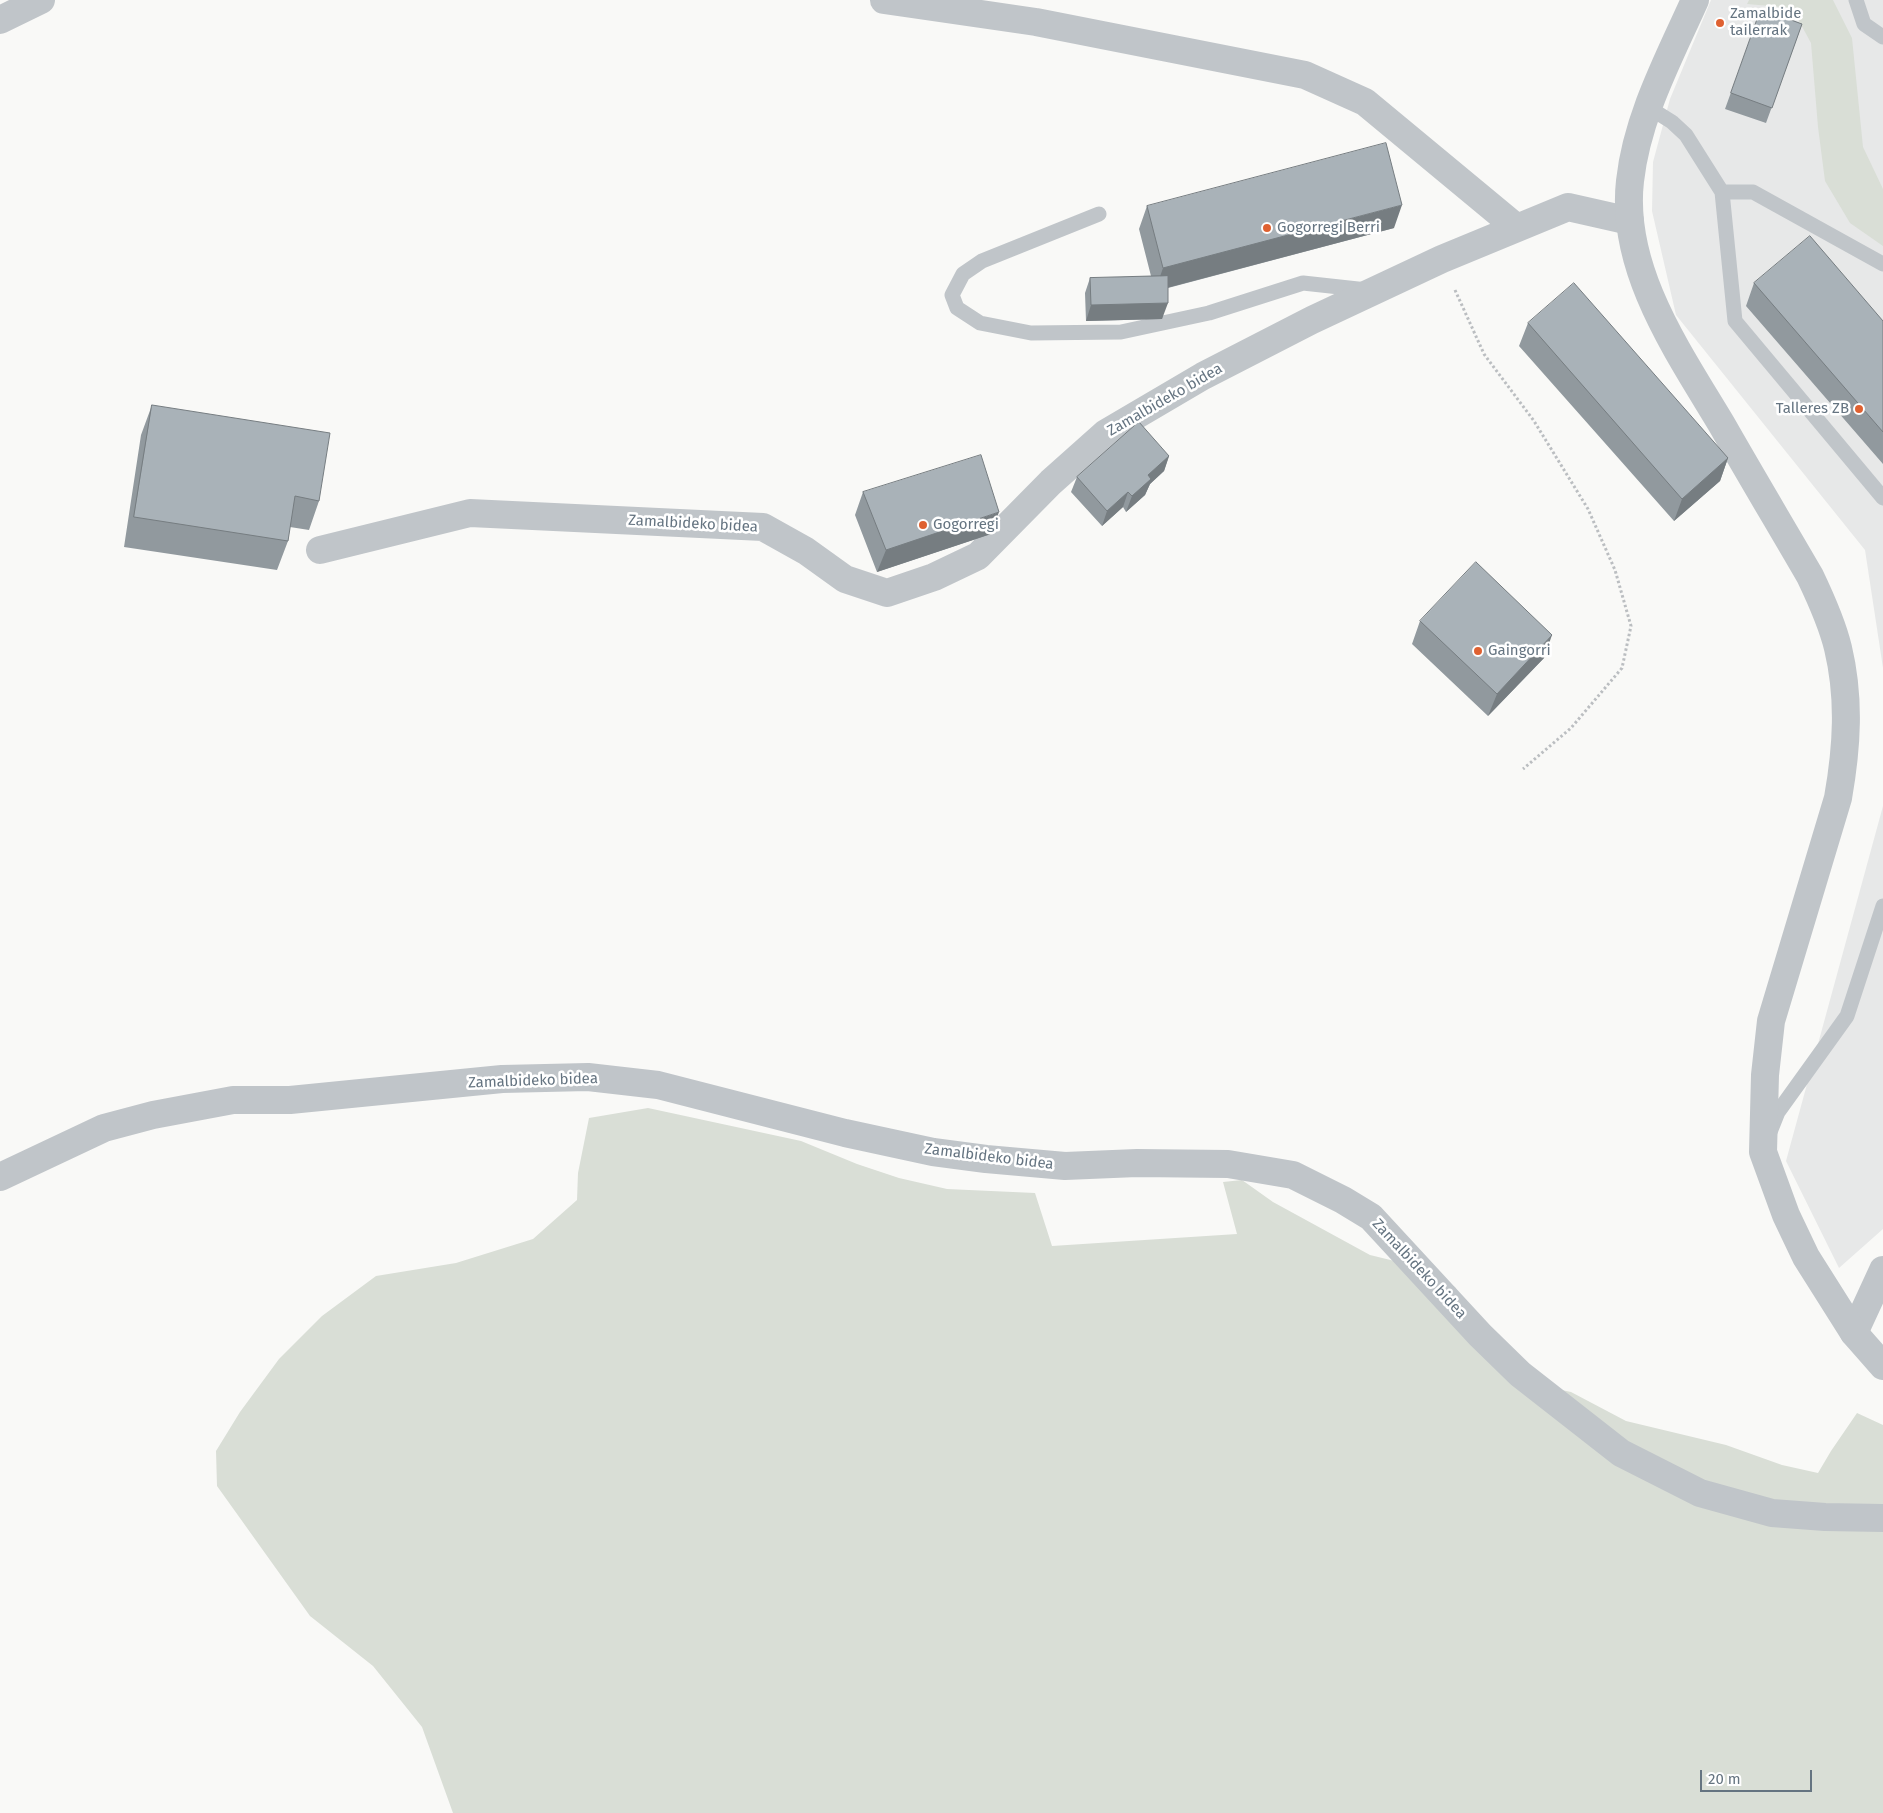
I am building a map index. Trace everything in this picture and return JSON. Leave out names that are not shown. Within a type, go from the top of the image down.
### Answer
[{"type":"street","points":[[0,20],[41,0]]},
{"type":"street","points":[[884,0],[1036,22],[1305,75],[1365,102],[1517,228]]},
{"type":"street","points":[[1695,0],[1648,107],[1636,144],[1630,183],[1630,221],[1636,252],[1656,311],[1810,576],[1826,610],[1838,647],[1844,684],[1847,722],[1845,760],[1838,798],[1771,1020],[1765,1075],[1763,1152],[1786,1215],[1806,1257],[1854,1333],[1883,1366]]},
{"type":"street","name":"Zamalbideko bidea","points":[[320,550],[470,512],[763,527],[806,551],[844,580],[887,593],[934,577],[978,556],[1050,482],[1106,433],[1203,376],[1312,320],[1442,260],[1568,207],[1630,221]]},
{"type":"street","name":"Zamalbideko bidea","points":[[0,1177],[104,1128],[153,1115],[233,1100],[290,1100],[502,1079],[588,1077],[658,1085],[845,1133],[933,1152],[1065,1166],[1137,1163],[1228,1164],[1293,1175],[1343,1200],[1371,1217],[1480,1335],[1520,1374],[1621,1453],[1700,1493],[1772,1513],[1883,1518]]},
{"type":"street","points":[[1854,1333],[1883,1270]]},
{"type":"lane","points":[[1856,0],[1864,24],[1883,38]]},
{"type":"lane","points":[[1648,107],[1672,122],[1686,135],[1722,192],[1736,321],[1883,498]]},
{"type":"lane","points":[[1722,192],[1752,192],[1883,264]]},
{"type":"lane","points":[[1099,214],[982,261],[963,274],[952,295],[957,308],[980,323],[1031,333],[1121,332],[1209,313],[1303,284],[1374,291]]},
{"type":"lane","points":[[1763,1152],[1778,1112],[1847,1016],[1883,906]]},
{"type":"path","points":[[1442,260],[1484,354],[1534,421],[1588,509],[1615,570],[1631,626],[1622,668],[1571,728],[1523,770]]},
{"type":"shaded area","points":[[1711,0],[1883,0],[1883,668],[1865,550],[1676,315],[1652,211],[1653,162],[1670,99]]},
{"type":"shaded area","points":[[1749,0],[1833,0],[1852,38],[1863,147],[1883,189],[1883,246],[1850,223],[1825,181],[1818,127],[1811,43],[1792,8],[1747,4]]},
{"type":"shaded area","points":[[1883,806],[1883,1229],[1839,1268],[1786,1161]]},
{"type":"shaded area","points":[[648,1108],[801,1141],[857,1164],[899,1178],[947,1189],[1035,1193],[1052,1246],[1237,1234],[1223,1182],[1242,1180],[1273,1202],[1370,1255],[1415,1266],[1455,1287],[1514,1380],[1571,1392],[1626,1421],[1726,1445],[1782,1465],[1818,1473],[1857,1413],[1883,1425],[1883,1813],[453,1813],[422,1727],[373,1666],[310,1616],[217,1486],[216,1451],[240,1412],[279,1359],[322,1316],[376,1276],[456,1263],[533,1239],[577,1200],[578,1173],[589,1118]]},
{"type":"building","points":[[1761,9],[1802,24],[1772,108],[1731,93]]},
{"type":"building","name":"Gogorregi Berri","points":[[1386,143],[1402,205],[1163,268],[1147,206]]},
{"type":"building","name":"Talleres ZB","points":[[1810,236],[1883,321],[1883,432],[1754,283]]},
{"type":"building","points":[[1168,276],[1168,303],[1091,305],[1090,278]]},
{"type":"building","points":[[1574,283],[1728,458],[1682,499],[1528,323]]},
{"type":"building","points":[[152,405],[330,433],[319,501],[295,496],[288,541],[134,517]]},
{"type":"building","points":[[1139,422],[1169,456],[1148,475],[1151,479],[1132,496],[1128,492],[1107,511],[1077,477]]},
{"type":"building","name":"Gogorregi","points":[[981,455],[999,512],[886,550],[863,492]]},
{"type":"building","name":"Gaingorri","points":[[1476,562],[1552,635],[1497,694],[1420,621]]},
{"type":"place","name":"Zamalbide tailerrak","points":[[1720,23]]},
{"type":"place","name":"Gogorregi Berri","points":[[1267,228]]},
{"type":"place","name":"Talleres ZB","points":[[1859,409]]},
{"type":"place","name":"Gogorregi","points":[[923,525]]},
{"type":"place","name":"Gaingorri","points":[[1478,651]]}]
